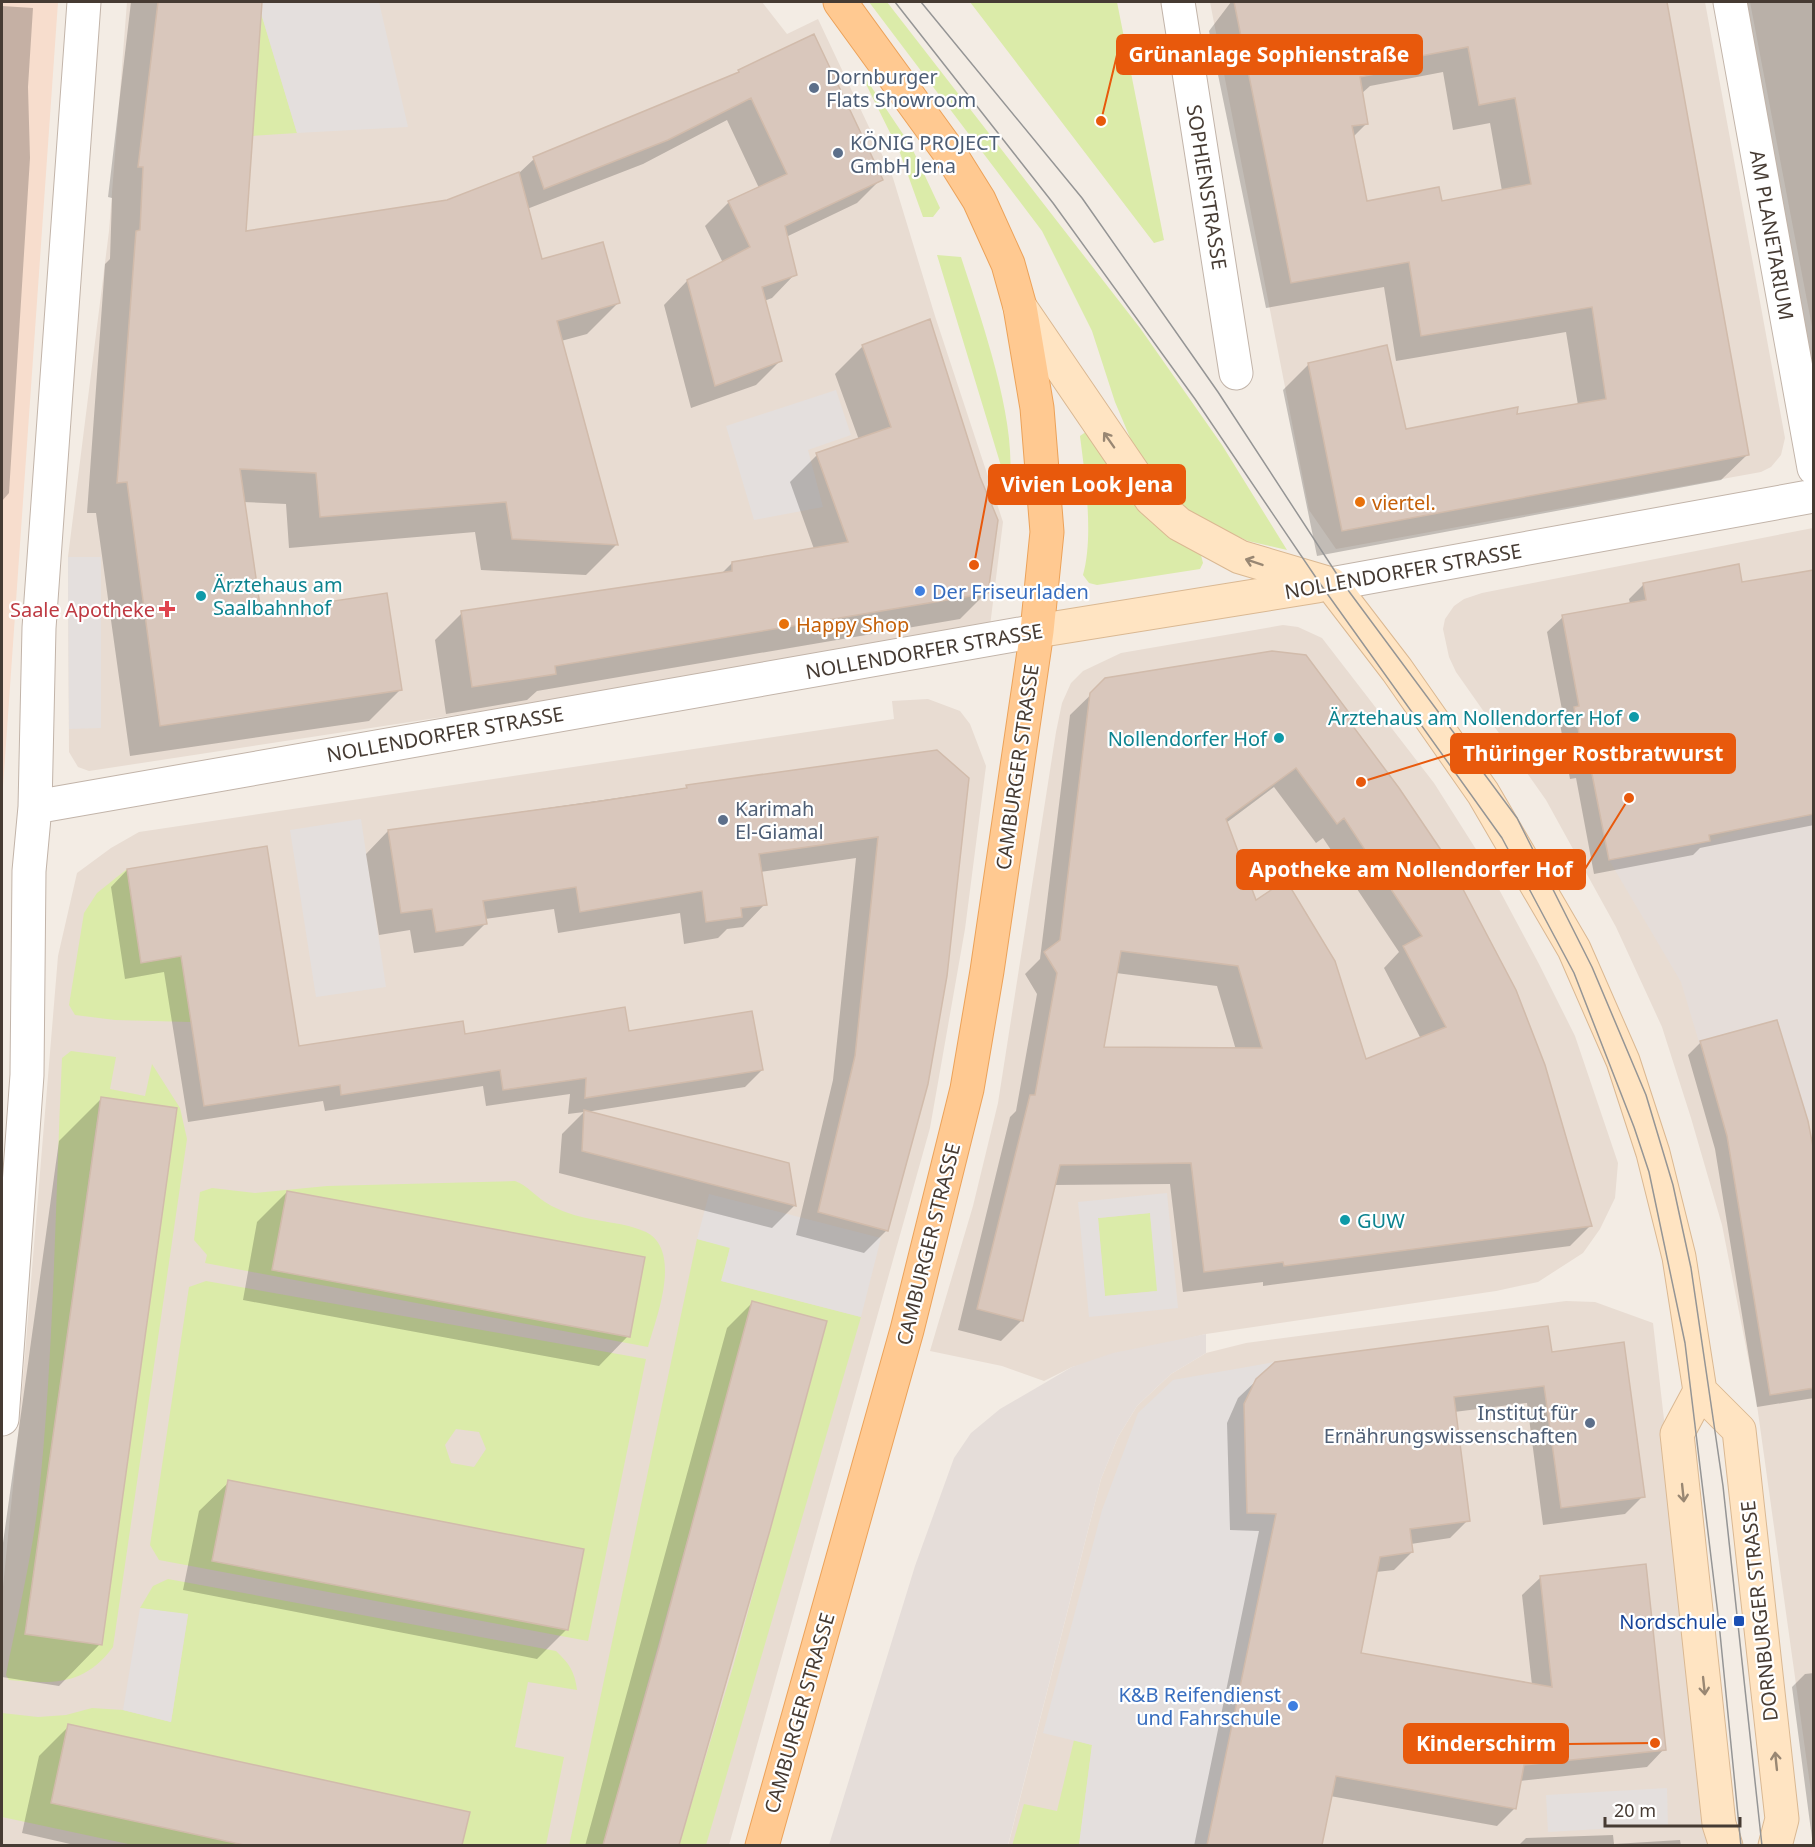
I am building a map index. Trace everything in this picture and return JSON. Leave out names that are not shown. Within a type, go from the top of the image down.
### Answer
[{"type":"main road","points":[[840,2],[949,152],[979,200],[1008,264],[1020,307],[1037,408],[1044,472],[1047,532],[1037,631]]},
{"type":"main road","name":"CAMBURGER STRASSE","points":[[762,1845],[907,1330],[967,1089],[987,971],[1037,631]]},
{"type":"street","points":[[2,1419],[27,1076],[29,871],[35,807],[39,628],[84,2]]},
{"type":"street","name":"SOPHIENSTRASSE","points":[[1178,2],[1236,373]]},
{"type":"street","name":"AM PLANETARIUM","points":[[1730,2],[1814,468]]},
{"type":"street","points":[[1020,307],[1151,499],[1179,524],[1240,557],[1331,584],[1397,670],[1484,793],[1574,949],[1623,1061],[1653,1153],[1679,1257],[1700,1391],[1677,1434],[1719,1824],[1726,1845]]},
{"type":"street","name":"NOLLENDORFER STRASSE","points":[[35,807],[1037,631],[1331,584],[1814,496]]},
{"type":"street","name":"DORNBURGER STRASSE","points":[[1700,1391],[1739,1430],[1782,1819],[1775,1845]]},
{"type":"shaded area","points":[[2,2],[58,2],[2,801]]},
{"type":"shaded area","points":[[127,2],[762,2],[787,34],[818,19],[893,178],[935,316],[1003,522],[990,626],[961,638],[89,771],[78,767],[69,752],[68,557],[109,231]]},
{"type":"shaded area","points":[[262,2],[379,2],[408,127],[297,133],[261,13]]},
{"type":"shaded area","points":[[1210,2],[1705,2],[1785,438],[1781,455],[1771,467],[1761,472],[1336,549],[1309,510]]},
{"type":"shaded area","points":[[1750,2],[1813,2],[1813,332]]},
{"type":"shaded area","points":[[836,390],[851,435],[808,450],[823,507],[754,520],[726,426]]},
{"type":"shaded area","points":[[1813,528],[1813,1806],[1756,1398],[1722,1225],[1691,1118],[1662,1027],[1616,927],[1546,800],[1456,672],[1449,657],[1443,629],[1445,619],[1454,606],[1464,599],[1482,593]]},
{"type":"shaded area","points":[[68,557],[101,557],[101,728],[69,729]]},
{"type":"shaded area","points":[[1283,625],[1298,627],[1322,638],[1434,783],[1486,865],[1539,964],[1575,1036],[1618,1163],[1615,1198],[1600,1229],[1583,1253],[1538,1282],[1496,1291],[1206,1334],[1072,1367],[1044,1381],[1002,1366],[930,1351],[973,1206],[998,1103],[1056,732],[1062,703],[1071,683],[1083,671],[1121,653]]},
{"type":"shaded area","points":[[928,699],[960,711],[970,724],[986,766],[965,929],[930,1128],[729,1845],[2,1846],[2,1597],[19,1426],[58,956],[77,873],[111,848],[139,832],[894,719],[892,701]]},
{"type":"shaded area","points":[[1813,814],[1813,1120],[1727,1136],[1681,982],[1609,860],[1710,841],[1749,827]]},
{"type":"shaded area","points":[[361,819],[386,987],[316,997],[290,830]]},
{"type":"shaded area","points":[[1167,1193],[1178,1308],[1089,1317],[1078,1202]],"holes":[[[1150,1213],[1157,1291],[1105,1296],[1098,1218]]]},
{"type":"shaded area","points":[[709,1194],[881,1238],[861,1317],[721,1281],[730,1248],[697,1239]]},
{"type":"shaded area","points":[[1566,1301],[1595,1302],[1653,1323],[1707,1797],[1709,1845],[1008,1846],[1101,1479],[1118,1437],[1137,1406],[1171,1374],[1206,1353],[1246,1343]]},
{"type":"shaded area","points":[[1206,1334],[1206,1353],[1171,1374],[1137,1406],[1118,1437],[1101,1479],[1008,1845],[829,1845],[915,1566],[954,1458],[971,1433],[1000,1409],[1072,1367],[1113,1353]]},
{"type":"shaded area","points":[[1275,1362],[1256,1379],[1244,1404],[1247,1513],[1276,1514],[1207,1845],[1079,1845],[1092,1745],[1043,1733],[1102,1510],[1138,1413],[1173,1380]]},
{"type":"shaded area","points":[[140,1608],[188,1614],[171,1722],[123,1710]]},
{"type":"shaded area","points":[[1667,1788],[1668,1825],[1548,1832],[1546,1795]]},
{"type":"green space","points":[[869,2],[887,2],[1140,328],[1222,445],[1287,550],[1248,541],[1212,525],[1184,509],[1158,483],[1134,447],[1115,402],[1092,331],[1042,231]]},
{"type":"green space","points":[[970,2],[1117,2],[1164,240],[1154,243]]},
{"type":"green space","points":[[261,13],[297,133],[252,136]]},
{"type":"green space","points":[[866,79],[911,146],[940,208],[933,217],[923,217],[900,153],[864,80]]},
{"type":"green space","points":[[937,255],[961,257],[988,341],[1004,405],[1009,436],[1008,489]]},
{"type":"green space","points":[[1090,429],[1112,469],[1135,501],[1162,529],[1201,555],[1203,563],[1200,569],[1097,585],[1089,583],[1083,575],[1088,524],[1080,436]]},
{"type":"green space","points":[[127,869],[141,962],[181,956],[191,1022],[115,1020],[75,1015],[69,1005],[84,913],[97,893]]},
{"type":"green space","points":[[71,1051],[116,1057],[110,1089],[145,1096],[152,1064],[180,1108],[187,1139],[113,1647],[102,1660],[79,1676],[54,1682],[40,1682],[9,1680],[6,1675],[32,1547],[43,1449],[51,1337],[62,1058]],"holes":[[[100,1098],[177,1108],[101,1645],[25,1633]]]},
{"type":"green space","points":[[515,1181],[548,1204],[563,1211],[646,1232],[657,1241],[663,1254],[665,1269],[661,1303],[648,1347],[205,1263],[207,1255],[194,1240],[200,1192],[212,1188],[255,1193],[327,1186]],"holes":[[[287,1191],[644,1257],[572,1326],[272,1270]]]},
{"type":"green space","points":[[1150,1213],[1158,1291],[1105,1296],[1098,1218]]},
{"type":"green space","points":[[697,1239],[730,1247],[722,1281],[861,1317],[706,1845],[679,1845],[733,1667],[827,1322],[753,1301],[603,1845],[569,1846]]},
{"type":"green space","points":[[206,1281],[646,1359],[588,1641],[159,1560],[150,1545],[189,1287]],"holes":[[[456,1429],[479,1432],[486,1449],[474,1467],[451,1463],[445,1445]]]},
{"type":"green space","points":[[168,1579],[556,1651],[571,1668],[577,1690],[528,1682],[515,1747],[564,1757],[546,1845],[462,1845],[469,1812],[69,1724],[51,1803],[244,1845],[133,1845],[2,1817],[2,1713],[38,1717],[66,1715],[92,1708],[123,1710],[171,1722],[188,1615],[140,1608],[153,1586]]},
{"type":"green space","points":[[1074,1740],[1092,1745],[1079,1845],[1012,1846],[1024,1804],[1057,1811]]},
{"type":"building","points":[[158,2],[262,2],[246,231],[447,200],[519,172],[542,259],[603,242],[620,303],[557,321],[618,545],[512,539],[506,502],[320,517],[316,473],[240,469],[261,612],[387,593],[402,690],[160,726],[127,482],[117,483],[136,231],[140,230],[143,167],[138,167]]},
{"type":"building","points":[[1234,2],[1667,2],[1749,455],[1342,531],[1308,363],[1387,345],[1406,429],[1518,407],[1517,414],[1606,399],[1592,307],[1421,336],[1409,262],[1291,283]],"holes":[[[1468,47],[1479,105],[1515,98],[1531,184],[1442,201],[1439,187],[1367,201],[1352,126],[1368,124],[1360,77],[1385,72],[1384,63]]]},
{"type":"building","points":[[814,34],[883,180],[785,226],[797,275],[762,287],[782,361],[715,386],[687,280],[750,247],[728,201],[787,174],[751,98],[668,140],[544,189],[533,157],[739,72],[738,70]]},
{"type":"building","points":[[930,319],[980,477],[998,520],[988,593],[555,666],[556,674],[472,687],[461,611],[732,571],[732,562],[848,542],[816,453],[891,427],[862,345]]},
{"type":"building","name":"Ärztehaus am Nollendorfer Hof","points":[[1739,564],[1742,582],[1814,570],[1814,814],[1709,835],[1710,841],[1609,860],[1590,764],[1585,765],[1574,707],[1579,706],[1562,615],[1646,600],[1643,583]]},
{"type":"building","points":[[1272,651],[1306,655],[1356,722],[1352,725],[1399,788],[1447,859],[1516,990],[1545,1065],[1592,1226],[1284,1266],[1283,1262],[1204,1272],[1191,1163],[1060,1165],[1023,1321],[977,1309],[1030,1095],[1035,1095],[1057,973],[1044,952],[1060,940],[1090,693],[1105,678]],"holes":[[[1296,768],[1337,824],[1344,818],[1422,936],[1403,946],[1446,1027],[1366,1059],[1335,961],[1286,880],[1256,900],[1226,819]],[[1121,951],[1238,966],[1262,1048],[1104,1047]]]},
{"type":"building","points":[[937,750],[969,778],[947,976],[928,1084],[888,1231],[818,1212],[855,1056],[878,837],[759,854],[767,905],[741,908],[742,917],[706,922],[702,891],[580,912],[576,887],[483,901],[487,924],[436,932],[432,909],[401,913],[388,830],[595,802],[687,788],[686,785]]},
{"type":"building","points":[[267,846],[299,1046],[463,1021],[465,1034],[625,1007],[629,1031],[752,1011],[763,1070],[585,1098],[586,1078],[503,1090],[500,1070],[341,1095],[340,1085],[204,1106],[181,956],[141,963],[127,869]]},
{"type":"building","points":[[1777,1020],[1808,1121],[1814,1152],[1814,1388],[1770,1395],[1727,1136],[1700,1041]]},
{"type":"building","points":[[101,1097],[177,1108],[102,1645],[25,1634]]},
{"type":"building","points":[[584,1110],[789,1163],[796,1206],[582,1151]]},
{"type":"building","points":[[287,1191],[645,1257],[630,1337],[272,1270]]},
{"type":"building","points":[[752,1301],[827,1321],[770,1530],[679,1845],[603,1845],[659,1647]]},
{"type":"building","points":[[1548,1326],[1552,1352],[1624,1342],[1645,1497],[1561,1508],[1544,1386],[1454,1397],[1470,1521],[1410,1529],[1413,1552],[1380,1557],[1361,1653],[1552,1687],[1540,1576],[1646,1564],[1666,1750],[1524,1765],[1516,1809],[1336,1776],[1322,1845],[1207,1845],[1276,1514],[1247,1513],[1244,1404],[1256,1379],[1275,1362]]},
{"type":"building","points":[[228,1480],[584,1549],[568,1630],[212,1561]]},
{"type":"building","points":[[68,1724],[470,1812],[462,1845],[244,1845],[51,1803]]},
{"type":"tram line","points":[[895,2],[1053,203],[1195,399],[1321,585],[1502,838],[1574,973],[1634,1127],[1649,1172],[1685,1343],[1719,1623],[1741,1846]]},
{"type":"tram line","points":[[921,2],[1082,198],[1218,392],[1342,582],[1517,818],[1592,967],[1646,1095],[1673,1185],[1691,1268],[1723,1486],[1762,1846]]},
{"type":"place","name":"Dornburger Flats Showroom","points":[[814,88]]},
{"type":"place","name":"Grünanlage Sophienstraße","points":[[1101,121]]},
{"type":"place","name":"KÖNIG PROJECT GmbH Jena","points":[[838,153]]},
{"type":"place","name":"viertel.","points":[[1360,502]]},
{"type":"place","name":"Vivien Look Jena","points":[[974,565]]},
{"type":"place","name":"Der Friseurladen","points":[[920,591]]},
{"type":"place","name":"Ärztehaus am Saalbahnhof","points":[[201,596]]},
{"type":"place","name":"Saale Apotheke","points":[[167,609]]},
{"type":"place","name":"Happy Shop","points":[[784,624]]},
{"type":"place","name":"Ärztehaus am Nollendorfer Hof","points":[[1634,717]]},
{"type":"place","name":"Nollendorfer Hof","points":[[1279,738]]},
{"type":"place","name":"Thüringer Rostbratwurst","points":[[1361,782]]},
{"type":"place","name":"Apotheke am Nollendorfer Hof","points":[[1629,798]]},
{"type":"place","name":"Karimah El-Giamal","points":[[723,820]]},
{"type":"place","name":"GUW","points":[[1345,1220]]},
{"type":"place","name":"Institut für Ernährungswissenschaften","points":[[1590,1423]]},
{"type":"place","name":"Nordschule","points":[[1739,1621]]},
{"type":"place","name":"K&B Reifendienst und Fahrschule","points":[[1293,1706]]},
{"type":"place","name":"Kinderschirm","points":[[1655,1743]]}]
